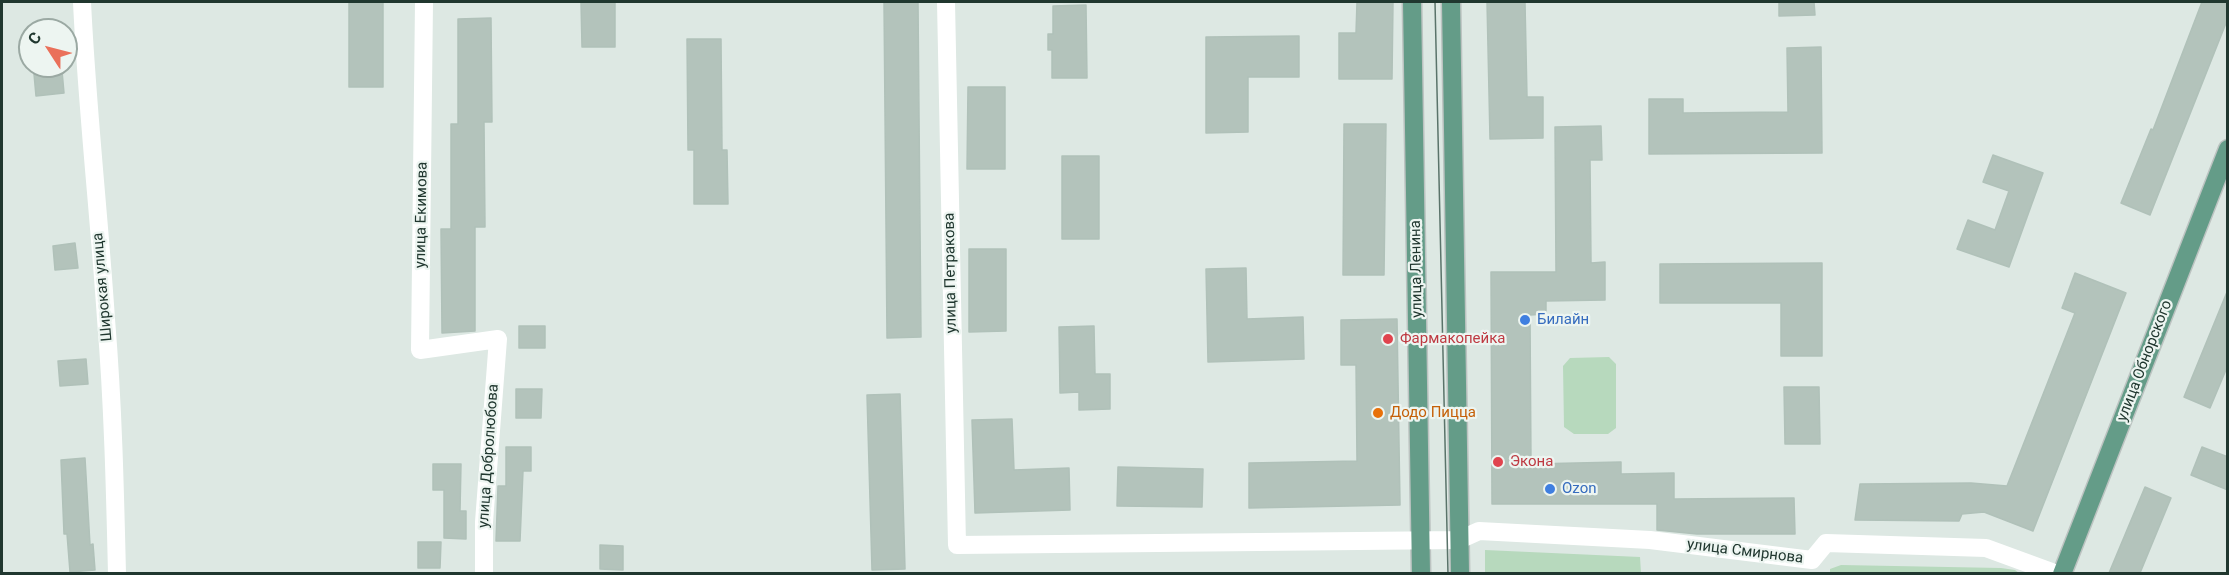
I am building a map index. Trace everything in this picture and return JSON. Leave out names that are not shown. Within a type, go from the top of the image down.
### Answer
[{"type":"main road","name":"улица Ленина","points":[[1412,2],[1421,573]]},
{"type":"main road","points":[[1450,2],[1460,573]]},
{"type":"main road","name":"улица Обнорского","points":[[2062,573],[2228,149]]},
{"type":"street","name":"Широкая улица","points":[[82,2],[89,131],[106,318],[117,573]]},
{"type":"street","name":"улица Екимова","points":[[424,2],[420,350],[498,339]]},
{"type":"street","name":"улица Петракова","points":[[946,2],[957,545]]},
{"type":"street","name":"улица Добролюбова","points":[[484,573],[486,499],[498,339]]},
{"type":"street","name":"улица Смирнова","points":[[957,545],[1459,540],[1479,531],[1650,540],[1811,567],[1826,543],[1986,548],[2057,573]]},
{"type":"green space","points":[[1609,357],[1616,364],[1616,428],[1608,434],[1574,434],[1564,427],[1563,366],[1570,358]]},
{"type":"green space","points":[[1485,550],[1640,557],[1641,573],[1485,573]]},
{"type":"green space","points":[[1841,565],[2001,568],[2015,570],[2019,573],[1830,573],[1830,569]]},
{"type":"building","points":[[349,2],[383,2],[383,87],[349,87]]},
{"type":"building","points":[[581,2],[615,2],[615,47],[582,47]]},
{"type":"building","points":[[884,2],[918,2],[921,337],[887,338]]},
{"type":"building","points":[[1357,2],[1393,2],[1392,79],[1339,79],[1339,33],[1356,33]]},
{"type":"building","points":[[1487,2],[1525,2],[1527,97],[1543,97],[1543,138],[1490,139]]},
{"type":"building","points":[[1779,2],[1814,2],[1815,15],[1779,16]]},
{"type":"building","points":[[2202,2],[2228,2],[2228,18],[2150,215],[2121,203],[2151,129],[2153,130]]},
{"type":"building","points":[[1086,5],[1087,78],[1052,78],[1052,50],[1048,50],[1048,34],[1053,34],[1053,6]]},
{"type":"building","points":[[491,18],[492,122],[484,122],[485,227],[475,227],[475,331],[442,333],[441,229],[451,229],[451,124],[458,124],[458,19]]},
{"type":"building","points":[[1299,36],[1299,77],[1248,77],[1248,132],[1206,133],[1206,37]]},
{"type":"building","points":[[687,39],[721,39],[722,150],[727,150],[728,204],[694,204],[694,150],[688,150]]},
{"type":"building","points":[[1821,47],[1822,153],[1649,154],[1649,99],[1683,99],[1683,113],[1788,112],[1787,48]]},
{"type":"building","points":[[34,78],[63,78],[64,93],[36,96]]},
{"type":"building","points":[[968,87],[1005,87],[1005,169],[967,169]]},
{"type":"building","points":[[1344,124],[1386,124],[1384,275],[1343,275]]},
{"type":"building","points":[[1601,126],[1602,160],[1590,160],[1591,263],[1605,262],[1605,300],[1546,301],[1546,314],[1530,315],[1531,464],[1621,462],[1621,474],[1674,473],[1674,499],[1794,498],[1795,534],[1697,534],[1657,530],[1657,504],[1492,504],[1491,272],[1556,272],[1555,127]]},
{"type":"building","points":[[1993,155],[2043,173],[2009,267],[1957,249],[1968,220],[1995,230],[2009,191],[1983,182]]},
{"type":"building","points":[[1062,156],[1099,156],[1099,239],[1062,239]]},
{"type":"building","points":[[75,243],[78,268],[55,270],[53,246]]},
{"type":"building","points":[[969,249],[1006,249],[1006,331],[969,332]]},
{"type":"building","points":[[1822,263],[1822,356],[1781,356],[1781,303],[1660,303],[1660,264]]},
{"type":"building","points":[[1246,268],[1247,319],[1303,317],[1304,359],[1208,362],[1206,269]]},
{"type":"building","points":[[2075,273],[2126,293],[2033,531],[1984,512],[1962,514],[1959,521],[1855,520],[1860,484],[1971,483],[2007,486],[2075,313],[2062,308]]},
{"type":"building","points":[[2227,292],[2228,365],[2210,408],[2184,397]]},
{"type":"building","points":[[1397,319],[1400,505],[1249,508],[1249,463],[1357,461],[1356,365],[1341,365],[1341,320]]},
{"type":"building","points":[[519,326],[545,326],[545,348],[519,348]]},
{"type":"building","points":[[1094,326],[1095,374],[1110,374],[1110,409],[1079,410],[1079,392],[1060,393],[1059,327]]},
{"type":"building","points":[[86,359],[88,384],[60,386],[58,361]]},
{"type":"building","points":[[1784,387],[1819,387],[1820,444],[1785,444]]},
{"type":"building","points":[[516,389],[542,389],[541,418],[516,418]]},
{"type":"building","points":[[900,394],[905,569],[872,570],[867,395]]},
{"type":"building","points":[[1012,419],[1014,470],[1069,468],[1070,510],[975,513],[972,420]]},
{"type":"building","points":[[506,447],[531,447],[531,471],[523,471],[520,541],[496,541],[498,486],[506,486]]},
{"type":"building","points":[[2202,447],[2228,457],[2228,490],[2191,475]]},
{"type":"building","points":[[85,458],[90,545],[93,544],[95,570],[70,572],[67,534],[64,534],[61,460]]},
{"type":"building","points":[[433,464],[461,464],[460,511],[466,511],[466,539],[444,538],[444,490],[433,490]]},
{"type":"building","points":[[1118,467],[1203,469],[1202,507],[1117,506]]},
{"type":"building","points":[[2145,487],[2171,498],[2140,573],[2109,573]]},
{"type":"building","points":[[418,542],[441,542],[440,568],[418,568]]},
{"type":"building","points":[[600,545],[623,546],[623,570],[600,569]]},
{"type":"tram line","points":[[1435,2],[1448,574]]},
{"type":"place","name":"Билайн","points":[[1525,320]]},
{"type":"place","name":"Фармакопейка","points":[[1388,339]]},
{"type":"place","name":"Додо Пицца","points":[[1378,413]]},
{"type":"place","name":"Экона","points":[[1498,462]]},
{"type":"place","name":"Ozon","points":[[1550,489]]}]
